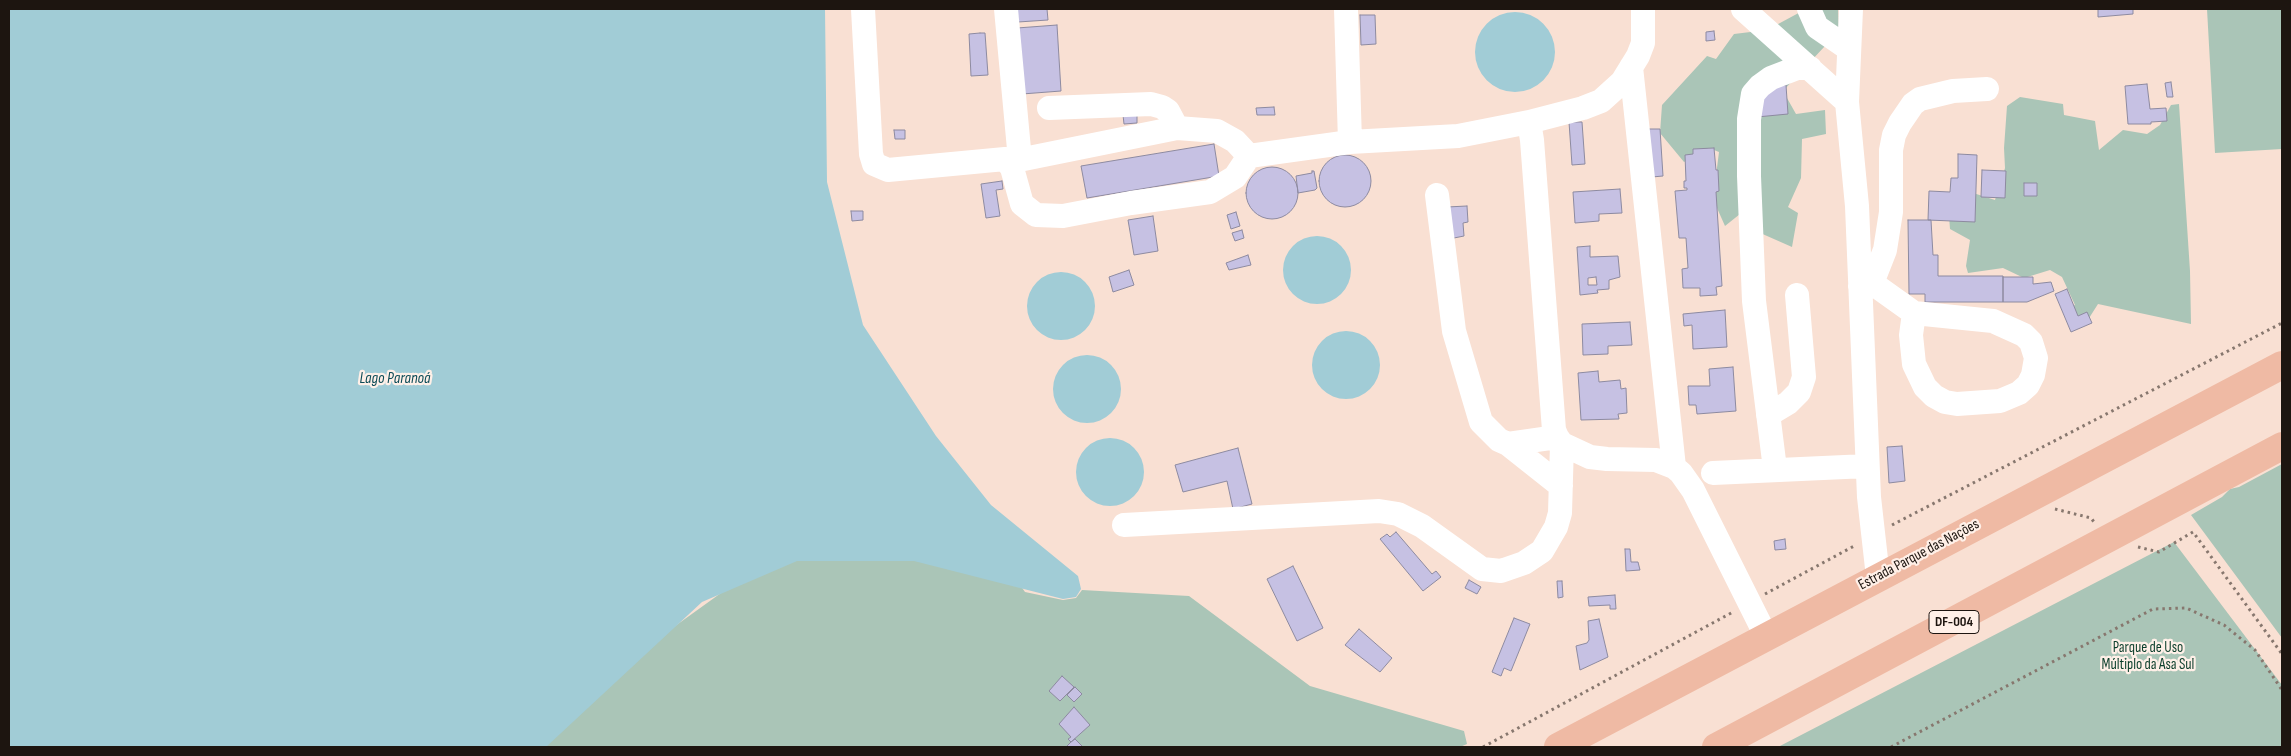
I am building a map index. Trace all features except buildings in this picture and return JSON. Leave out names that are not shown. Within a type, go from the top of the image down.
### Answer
[{"type":"highway","name":"Estrada Parque das Nações","points":[[1558,747],[1767,638],[1878,576],[2282,365]]},
{"type":"highway","name":"DF-004","points":[[1716,747],[2282,446]]},
{"type":"lane","points":[[863,9],[871,154],[874,164],[888,170],[1000,159],[1014,161],[1177,128],[1217,132],[1235,141],[1249,156]]},
{"type":"lane","points":[[1006,9],[1014,161],[1022,204],[1028,211],[1036,215],[1063,216],[1131,203],[1210,192],[1235,177],[1249,156],[1350,142],[1458,136],[1529,122],[1583,108],[1601,100],[1622,82],[1643,43],[1643,9]]},
{"type":"lane","points":[[1346,9],[1350,142]]},
{"type":"lane","points":[[1743,9],[1847,102]]},
{"type":"lane","points":[[1809,9],[1817,27],[1849,49]]},
{"type":"lane","points":[[1852,9],[1847,102],[1866,285],[1867,466],[1878,576]]},
{"type":"lane","points":[[1631,67],[1674,467]]},
{"type":"lane","points":[[1775,469],[1754,302],[1748,176],[1750,106],[1753,94],[1771,78],[1797,68],[1810,68]]},
{"type":"lane","points":[[1866,285],[1879,270],[1889,234],[1891,150],[1894,135],[1900,123],[1913,104],[1920,99],[1953,91],[1987,88]]},
{"type":"lane","points":[[1049,108],[1151,104],[1168,111],[1177,128]]},
{"type":"lane","points":[[1124,526],[1379,511],[1398,514],[1422,526],[1482,569],[1502,571],[1524,563],[1542,551],[1547,544],[1560,513],[1560,441],[1554,430],[1529,122]]},
{"type":"lane","points":[[1437,195],[1454,331],[1465,374],[1481,422],[1495,437],[1508,444],[1561,486]]},
{"type":"lane","points":[[1866,285],[1914,314],[1993,321],[2024,335],[2031,342],[2036,358],[2031,380],[2019,393],[2000,401],[1957,404],[1945,402],[1934,396],[1925,387],[1914,364],[1911,335],[1914,314]]},
{"type":"lane","points":[[1768,415],[1788,403],[1799,392],[1804,377],[1797,295]]},
{"type":"lane","points":[[1508,444],[1560,441],[1590,457],[1656,460],[1674,467],[1693,490],[1767,638]]},
{"type":"lane","points":[[1713,472],[1867,466]]},
{"type":"path","points":[[1761,596],[1873,535],[2282,323]]},
{"type":"path","points":[[2022,501],[2091,518],[2109,539],[2159,552],[2193,532],[2282,654]]},
{"type":"path","points":[[1891,747],[2153,609],[2186,608],[2224,625],[2255,650],[2282,690]]},
{"type":"path","points":[[1483,747],[1735,610]]},
{"type":"green space","points":[[1806,9],[1838,9],[1839,31],[1783,91],[1796,114],[1825,110],[1826,134],[1802,139],[1801,178],[1788,207],[1798,213],[1792,247],[1758,232],[1745,210],[1725,226],[1713,199],[1719,152],[1709,148],[1684,162],[1660,133],[1662,105],[1707,56],[1716,59],[1734,34],[1767,30]]},
{"type":"green space","points":[[2207,9],[2282,9],[2282,149],[2215,153]]},
{"type":"green space","points":[[2020,97],[2063,104],[2064,115],[2095,121],[2099,150],[2123,130],[2147,134],[2160,125],[2171,105],[2179,104],[2190,271],[2191,324],[2098,304],[2084,326],[2067,308],[2075,305],[2062,277],[2050,270],[2024,278],[2003,268],[1968,273],[1966,266],[1970,240],[1950,229],[1948,203],[1967,191],[1995,200],[2005,168],[2004,148],[2007,106]]},
{"type":"green space","points":[[809,279],[1025,592],[1063,600],[1076,598],[1082,590],[1189,596],[1310,686],[1464,731],[1467,744],[1460,747],[507,747],[721,593]]},
{"type":"green space","points":[[2282,464],[2282,638],[2191,515],[2222,497],[2230,489],[2239,487]]},
{"type":"green space","name":"Parque de Uso Múltiplo da Asa Sul","points":[[2174,542],[2282,685],[2282,747],[1778,747]]},
{"type":"water","name":"Lago Paranoá","points":[[9,9],[825,9],[827,182],[863,325],[936,436],[991,505],[1078,576],[1081,589],[1076,597],[1063,599],[914,561],[797,561],[702,602],[546,747],[9,747]]},
{"type":"water","points":[[1515,12],[1530,15],[1543,24],[1552,37],[1555,52],[1552,67],[1543,80],[1530,89],[1515,92],[1500,89],[1487,80],[1478,67],[1475,52],[1478,37],[1487,24],[1500,15]]},
{"type":"water","points":[[1317,236],[1330,239],[1341,246],[1348,257],[1351,270],[1348,283],[1341,294],[1330,301],[1317,304],[1304,301],[1293,294],[1286,283],[1283,270],[1286,257],[1293,246],[1304,239]]},
{"type":"water","points":[[1061,272],[1074,275],[1085,282],[1092,293],[1095,306],[1092,319],[1085,330],[1074,337],[1061,340],[1048,337],[1037,330],[1030,319],[1027,306],[1030,293],[1037,282],[1048,275]]},
{"type":"water","points":[[1346,331],[1359,334],[1370,341],[1377,352],[1380,365],[1377,378],[1370,389],[1359,396],[1346,399],[1333,396],[1322,389],[1315,378],[1312,365],[1315,352],[1322,341],[1333,334]]},
{"type":"water","points":[[1087,355],[1100,358],[1111,365],[1118,376],[1121,389],[1118,402],[1111,413],[1100,420],[1087,423],[1074,420],[1063,413],[1056,402],[1053,389],[1056,376],[1063,365],[1074,358]]},
{"type":"water","points":[[1110,438],[1123,441],[1134,448],[1141,459],[1144,472],[1141,485],[1134,496],[1123,503],[1110,506],[1097,503],[1086,496],[1079,485],[1076,472],[1079,459],[1086,448],[1097,441]]}]
